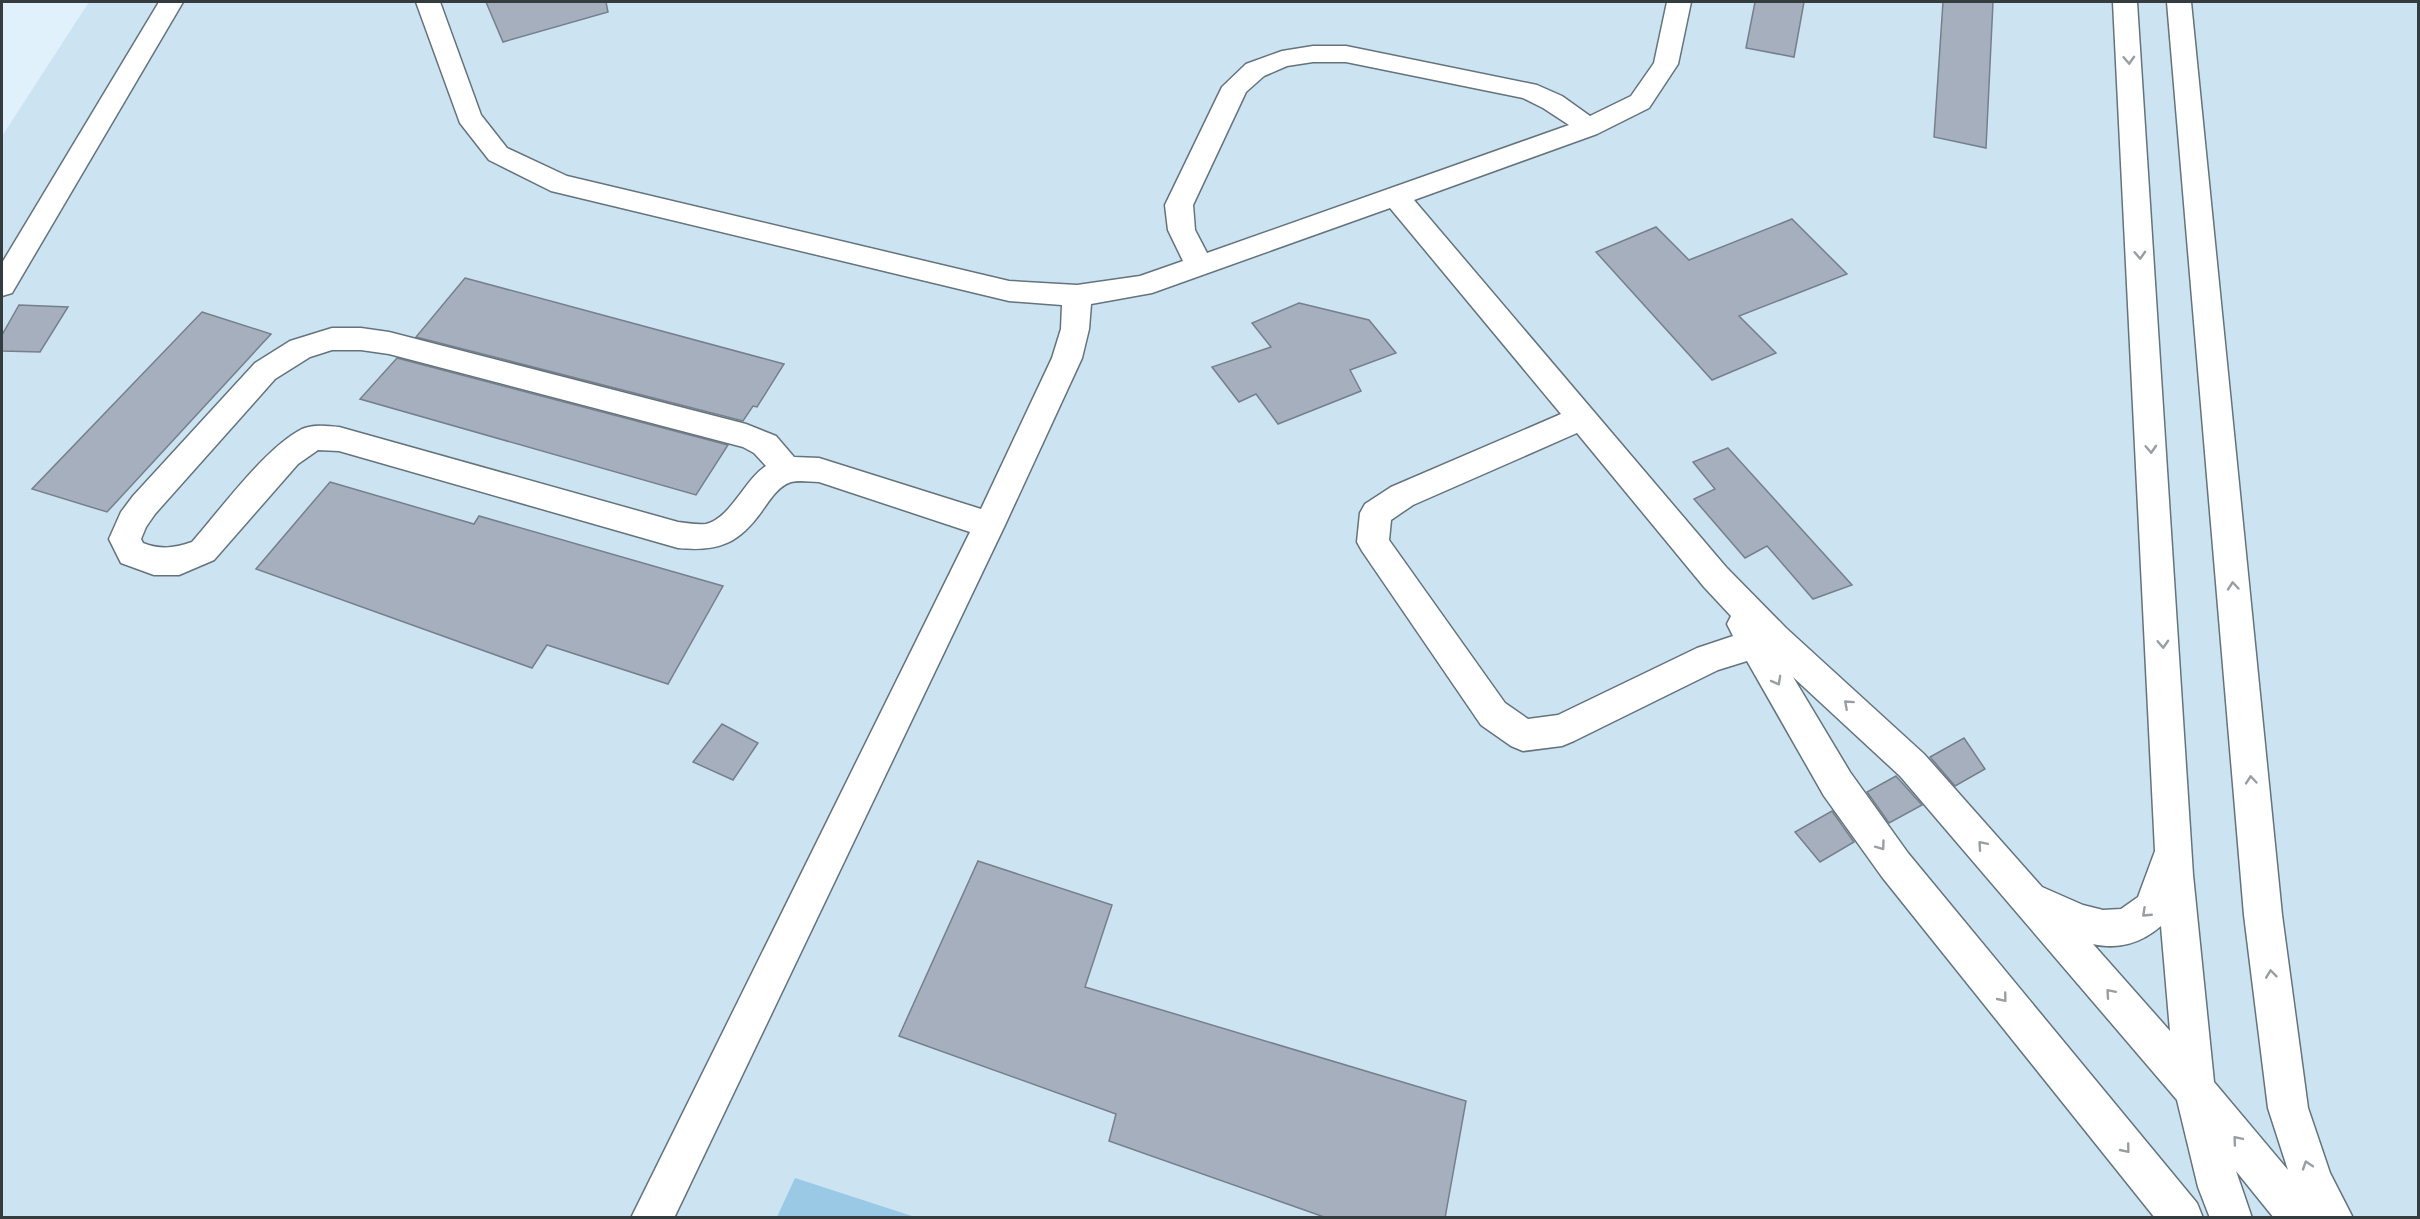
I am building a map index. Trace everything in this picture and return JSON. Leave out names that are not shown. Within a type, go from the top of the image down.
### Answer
[{"type":"street","points":[[2,286],[171,2]]},
{"type":"street","points":[[428,2],[469,117],[498,154],[560,184],[1009,291],[1077,295],[1142,286],[1588,128],[1640,102],[1666,64],[1679,2]]},
{"type":"street","points":[[2125,2],[2175,875],[2195,1090],[2226,1207]]},
{"type":"street","points":[[2179,2],[2263,915],[2288,1108],[2313,1183],[2332,1218]]},
{"type":"street","points":[[1200,266],[1184,238],[1178,221],[1179,205],[1235,87],[1255,70],[1282,59],[1313,54],[1346,54],[1528,91],[1548,98],[1567,109],[1588,128]]},
{"type":"street","points":[[1396,197],[1715,577],[1765,640],[1912,765],[2195,1090],[2301,1218]]},
{"type":"street","points":[[652,1218],[989,525],[1067,358],[1075,329],[1077,295]]},
{"type":"street","points":[[786,470],[772,449],[762,441],[389,343],[361,339],[332,339],[300,349],[265,371],[144,505],[132,521],[126,539],[132,553],[154,561],[179,561],[203,550],[287,455],[313,438],[339,439],[678,535],[713,536],[728,528],[742,515],[757,491],[770,478],[786,470],[801,467],[819,470],[989,525]]},
{"type":"street","points":[[1582,418],[1402,496],[1376,513],[1373,542],[1493,714],[1523,735],[1562,730],[1709,658],[1765,640]]},
{"type":"street","points":[[1765,640],[1837,784],[1895,865],[2181,1218]]},
{"type":"street","points":[[2007,875],[2039,903],[2068,920],[2099,929],[2127,927],[2147,915],[2160,897],[2168,867],[2173,820]]},
{"type":"shaded area","points":[[89,2],[2418,2],[2418,1217],[2,1218],[2,136]]},
{"type":"shaded area","points":[[795,1178],[915,1217],[777,1217]]},
{"type":"building","points":[[486,2],[606,2],[608,12],[503,42]]},
{"type":"building","points":[[1755,2],[1804,2],[1794,57],[1746,48]]},
{"type":"building","points":[[1943,2],[1993,2],[1986,148],[1934,137]]},
{"type":"building","points":[[1792,219],[1847,274],[1739,316],[1776,353],[1712,380],[1596,252],[1656,227],[1689,260]]},
{"type":"building","points":[[465,278],[784,364],[757,407],[753,406],[743,421],[416,337]]},
{"type":"building","points":[[1299,303],[1369,320],[1396,353],[1350,370],[1361,391],[1278,424],[1256,394],[1239,402],[1212,367],[1271,347],[1252,323]]},
{"type":"building","points":[[19,305],[68,307],[40,352],[2,351],[2,335]]},
{"type":"building","points":[[202,312],[271,334],[107,512],[32,489]]},
{"type":"building","points":[[397,358],[728,445],[696,495],[360,399]]},
{"type":"building","points":[[1728,448],[1852,585],[1813,599],[1767,546],[1745,558],[1694,499],[1715,489],[1693,462]]},
{"type":"building","points":[[330,482],[474,524],[479,516],[723,586],[668,684],[547,645],[532,668],[256,569]]},
{"type":"building","points":[[722,724],[758,743],[733,780],[693,762]]},
{"type":"building","points":[[1964,738],[1985,769],[1955,786],[1930,757]]},
{"type":"building","points":[[1896,776],[1922,805],[1889,823],[1867,792]]},
{"type":"building","points":[[1832,811],[1854,842],[1820,862],[1795,832]]},
{"type":"building","points":[[978,861],[1112,905],[1085,987],[1466,1101],[1445,1218],[1327,1218],[1109,1141],[1116,1114],[899,1036]]}]
